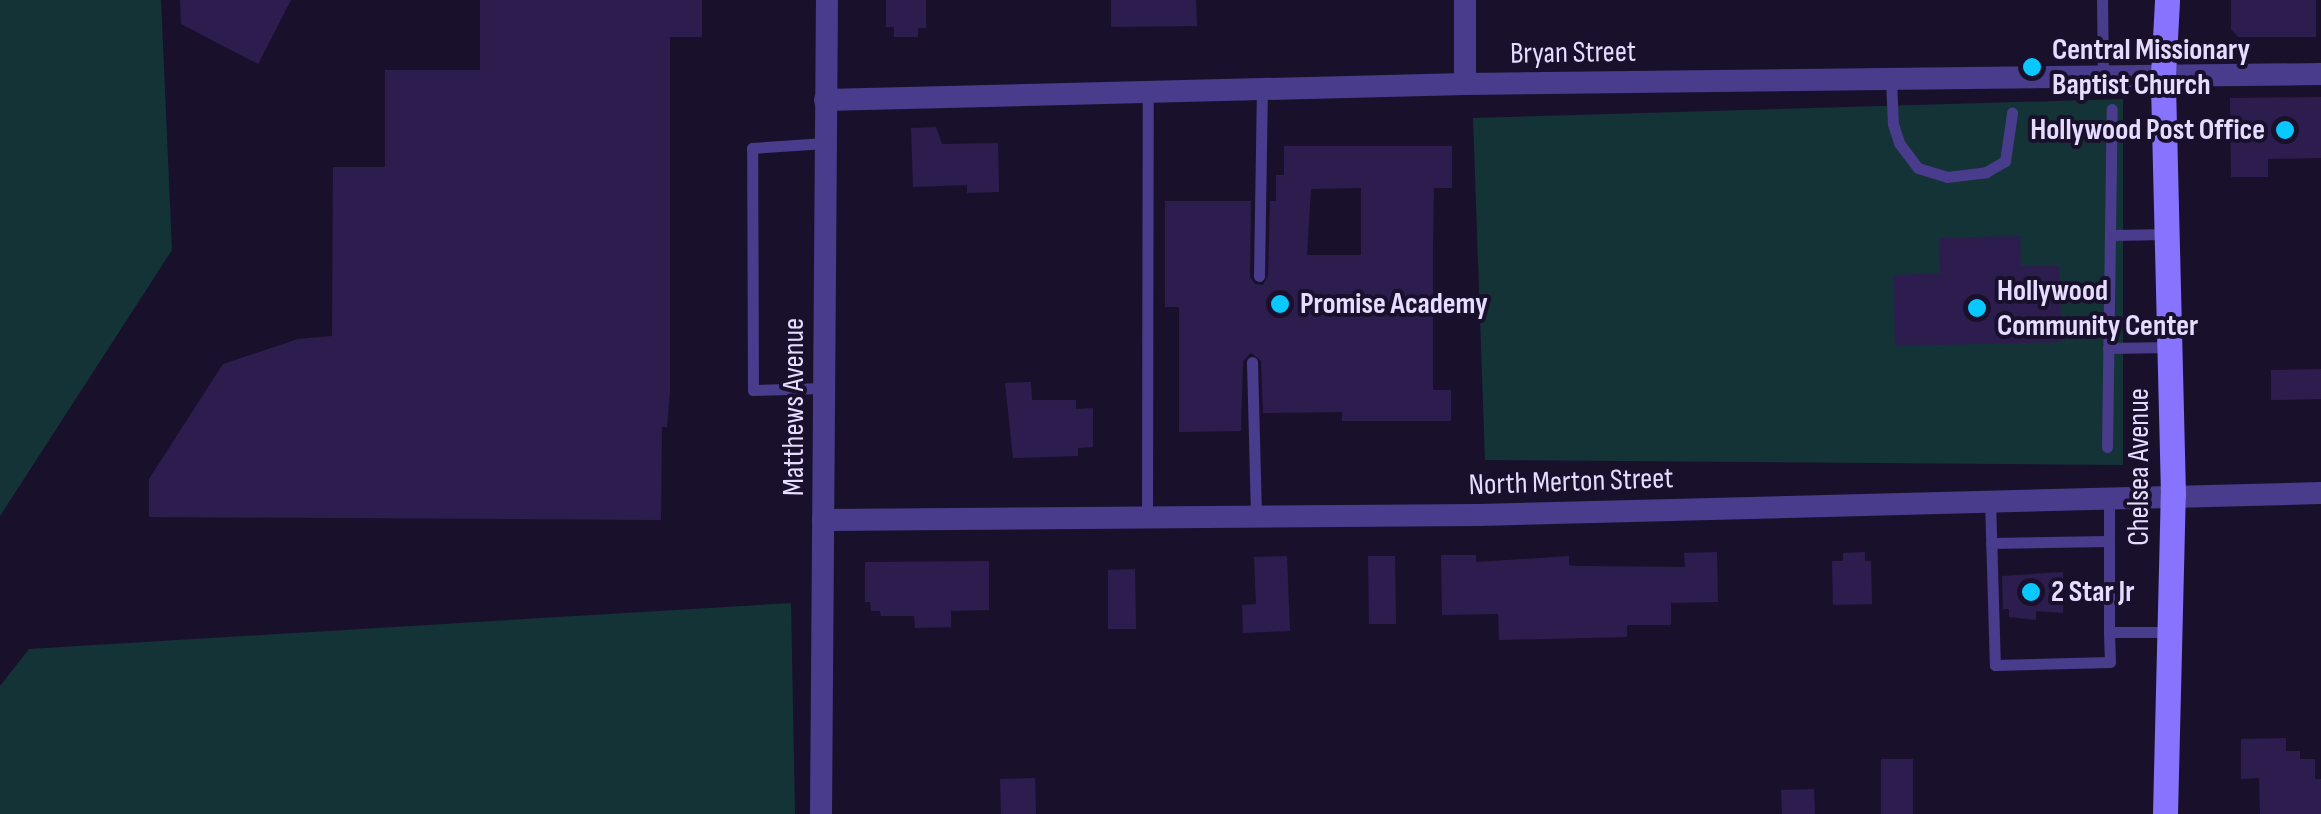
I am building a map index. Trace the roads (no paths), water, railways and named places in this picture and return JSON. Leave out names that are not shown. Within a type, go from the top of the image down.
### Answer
[{"type":"main road","name":"Chelsea Avenue","points":[[2165,814],[2173,494],[2163,75],[2168,0]]},
{"type":"street","name":"Matthews Avenue","points":[[821,814],[827,0]]},
{"type":"street","points":[[1465,0],[1465,84]]},
{"type":"street","name":"Bryan Street","points":[[825,100],[1465,84],[2321,74]]},
{"type":"street","name":"North Merton Street","points":[[823,520],[1478,515],[2321,493]]},
{"type":"lane","points":[[2102,0],[2103,76]]},
{"type":"lane","points":[[1891,79],[1893,124],[1899,143],[1918,168],[1947,177],[1986,172],[2005,162],[2012,113]]},
{"type":"lane","points":[[1259,276],[1262,90]]},
{"type":"lane","points":[[1147,518],[1148,92]]},
{"type":"lane","points":[[2107,447],[2112,109]]},
{"type":"lane","points":[[824,388],[752,390],[752,148],[825,144]]},
{"type":"lane","points":[[2113,235],[2167,234]]},
{"type":"lane","points":[[2108,348],[2170,347]]},
{"type":"lane","points":[[1252,362],[1256,516]]},
{"type":"lane","points":[[1990,500],[1995,664],[2110,662],[2109,496]]},
{"type":"lane","points":[[1991,543],[2109,541]]},
{"type":"lane","points":[[2110,632],[2170,632]]},
{"type":"place","name":"Central Missionary Baptist Church","points":[[2032,67]]},
{"type":"place","name":"Hollywood Post Office","points":[[2285,130]]},
{"type":"place","name":"Promise Academy","points":[[1280,304]]},
{"type":"place","name":"Hollywood Community Center","points":[[1977,308]]},
{"type":"place","name":"2 Star Jr","points":[[2031,592]]}]
